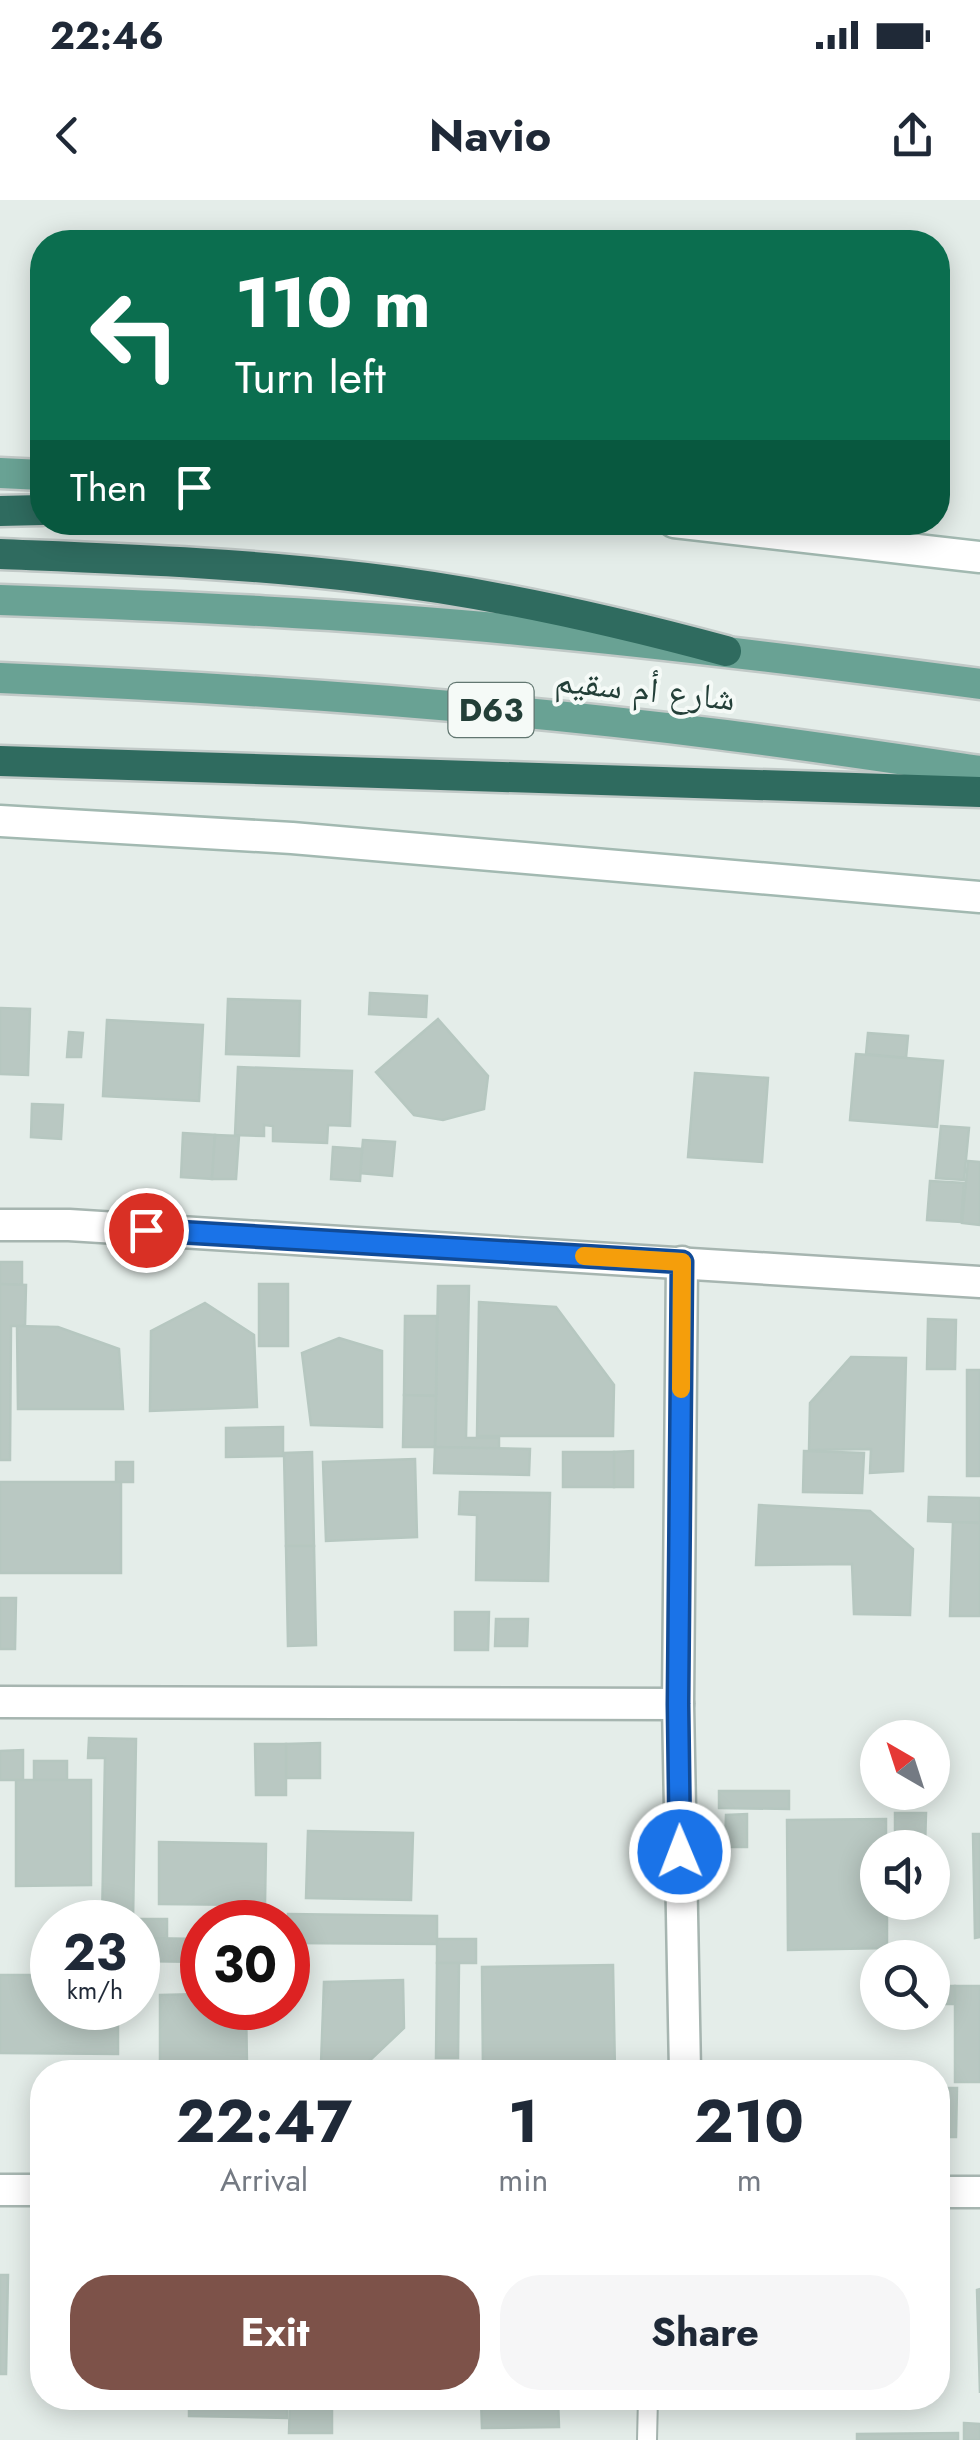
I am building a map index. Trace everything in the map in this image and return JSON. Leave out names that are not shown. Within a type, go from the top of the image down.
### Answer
[{"type":"highway","points":[[0,511],[30,510]]},
{"type":"highway","points":[[0,554],[278,568],[368,578],[549,607],[726,651]]},
{"type":"highway","points":[[0,761],[980,792]]},
{"type":"main road","points":[[0,473],[30,475]]},
{"type":"main road","name":"شارع أم سقيم","points":[[0,600],[325,614],[726,651],[980,684]]},
{"type":"main road","name":"شارع أم سقيم","points":[[0,678],[439,705],[715,734],[980,770]]},
{"type":"street","points":[[788,535],[980,557]]},
{"type":"street","points":[[0,821],[292,838],[980,897]]},
{"type":"street","points":[[0,1225],[69,1225],[980,1282]]},
{"type":"street","points":[[682,1262],[678,1704],[684,2060]]},
{"type":"street","points":[[0,1702],[678,1704]]},
{"type":"street","points":[[0,2190],[30,2190]]},
{"type":"street","points":[[950,2192],[980,2192]]},
{"type":"lane","points":[[647,2440],[648,2410]]},
{"type":"building","points":[[370,993],[427,996],[426,1017],[369,1014]]},
{"type":"building","points":[[228,999],[300,1001],[299,1056],[226,1054]]},
{"type":"building","points":[[0,1008],[30,1009],[28,1075],[0,1074]]},
{"type":"building","points":[[438,1019],[488,1076],[484,1109],[443,1120],[414,1115],[376,1072]]},
{"type":"building","points":[[107,1020],[203,1025],[199,1101],[103,1096]]},
{"type":"building","points":[[69,1032],[83,1033],[81,1057],[67,1057]]},
{"type":"building","points":[[868,1033],[908,1036],[906,1058],[866,1054]]},
{"type":"building","points":[[856,1054],[943,1061],[937,1127],[850,1120]]},
{"type":"building","points":[[238,1067],[352,1071],[350,1126],[328,1125],[327,1143],[273,1141],[273,1126],[264,1125],[264,1136],[235,1135]]},
{"type":"building","points":[[695,1073],[768,1078],[762,1162],[688,1157]]},
{"type":"building","points":[[32,1104],[63,1105],[61,1139],[31,1137]]},
{"type":"building","points":[[941,1126],[969,1128],[964,1180],[936,1178]]},
{"type":"building","points":[[183,1133],[215,1135],[212,1179],[181,1177]]},
{"type":"building","points":[[215,1135],[239,1136],[236,1179],[212,1179]]},
{"type":"building","points":[[363,1140],[395,1142],[392,1176],[360,1173]]},
{"type":"building","points":[[333,1147],[362,1149],[360,1181],[331,1179]]},
{"type":"building","points":[[968,1161],[980,1162],[980,1225],[962,1223]]},
{"type":"building","points":[[930,1181],[964,1183],[961,1222],[927,1220]]},
{"type":"building","points":[[0,1262],[22,1262],[22,1285],[0,1284]]},
{"type":"building","points":[[0,1284],[26,1285],[25,1326],[11,1326],[10,1460],[0,1460]]},
{"type":"building","points":[[259,1284],[288,1284],[288,1346],[259,1346]]},
{"type":"building","points":[[438,1286],[469,1286],[466,1438],[499,1438],[499,1449],[435,1447]]},
{"type":"building","points":[[479,1302],[556,1307],[614,1385],[613,1436],[477,1436]]},
{"type":"building","points":[[205,1303],[254,1335],[257,1407],[150,1411],[151,1331]]},
{"type":"building","points":[[405,1316],[437,1316],[436,1396],[404,1395]]},
{"type":"building","points":[[928,1319],[956,1320],[955,1369],[927,1369]]},
{"type":"building","points":[[17,1326],[58,1327],[119,1349],[123,1409],[18,1409]]},
{"type":"building","points":[[339,1338],[382,1351],[382,1427],[311,1425],[302,1353]]},
{"type":"building","points":[[851,1357],[906,1358],[903,1471],[870,1473],[871,1449],[809,1450],[810,1403]]},
{"type":"building","points":[[967,1370],[980,1370],[980,1476],[967,1476]]},
{"type":"building","points":[[404,1395],[436,1396],[435,1447],[403,1447]]},
{"type":"building","points":[[283,1427],[283,1456],[226,1457],[226,1428]]},
{"type":"building","points":[[435,1447],[530,1449],[529,1475],[434,1473]]},
{"type":"building","points":[[633,1451],[633,1487],[614,1487],[614,1452]]},
{"type":"building","points":[[804,1451],[864,1453],[862,1493],[803,1492]]},
{"type":"building","points":[[312,1452],[314,1546],[286,1546],[284,1453]]},
{"type":"building","points":[[563,1452],[614,1452],[614,1487],[563,1487]]},
{"type":"building","points":[[415,1459],[417,1537],[326,1541],[323,1462]]},
{"type":"building","points":[[116,1462],[133,1462],[133,1482],[116,1482]]},
{"type":"building","points":[[0,1482],[121,1482],[121,1573],[0,1573]]},
{"type":"building","points":[[460,1492],[550,1493],[548,1581],[476,1580],[477,1515],[459,1514]]},
{"type":"building","points":[[929,1497],[980,1498],[980,1523],[928,1521]]},
{"type":"building","points":[[759,1505],[870,1511],[913,1549],[910,1615],[854,1614],[852,1564],[756,1565]]},
{"type":"building","points":[[953,1522],[980,1523],[980,1616],[950,1616]]},
{"type":"building","points":[[286,1546],[314,1546],[316,1645],[288,1646]]},
{"type":"building","points":[[0,1598],[16,1598],[15,1649],[0,1649]]},
{"type":"building","points":[[455,1612],[489,1612],[488,1650],[455,1650]]},
{"type":"building","points":[[496,1619],[528,1619],[527,1646],[495,1646]]},
{"type":"building","points":[[89,1738],[136,1739],[133,1900],[102,1900],[105,1758],[88,1758]]},
{"type":"building","points":[[320,1743],[320,1778],[286,1778],[286,1744]]},
{"type":"building","points":[[255,1744],[286,1744],[286,1795],[256,1795]]},
{"type":"building","points":[[23,1750],[23,1780],[0,1780],[0,1751]]},
{"type":"building","points":[[34,1761],[67,1761],[67,1780],[34,1780]]},
{"type":"building","points":[[16,1780],[91,1780],[91,1885],[16,1886]]},
{"type":"building","points":[[719,1791],[789,1791],[789,1809],[719,1808]]},
{"type":"building","points":[[895,1813],[926,1813],[926,1830],[895,1830]]},
{"type":"building","points":[[747,1814],[747,1847],[725,1847],[726,1815]]},
{"type":"building","points":[[886,1819],[886,1830],[860,1830],[860,1920],[887,1920],[887,1940],[860,1940],[860,1949],[788,1950],[787,1820]]},
{"type":"building","points":[[308,1831],[413,1833],[411,1900],[306,1898]]},
{"type":"building","points":[[973,1834],[980,1834],[980,1937],[975,1938]]},
{"type":"building","points":[[159,1842],[266,1844],[265,1900],[180,1900],[180,1904],[160,1904]]},
{"type":"building","points":[[310,1914],[437,1916],[437,1944],[310,1943]]},
{"type":"building","points":[[160,1919],[167,1919],[167,1939],[160,1939]]},
{"type":"building","points":[[160,1938],[180,1939],[180,1962],[160,1961]]},
{"type":"building","points":[[437,1939],[476,1939],[476,1963],[437,1963]]},
{"type":"building","points":[[437,1963],[459,1963],[458,2058],[436,2058]]},
{"type":"building","points":[[613,1965],[615,2060],[483,2060],[482,1967]]},
{"type":"building","points":[[0,1975],[30,1975],[30,2030],[118,2030],[118,2054],[0,2053]]},
{"type":"building","points":[[403,1980],[404,2028],[370,2060],[321,2060],[324,1982]]},
{"type":"building","points":[[950,1986],[955,1986],[956,2004],[950,2004]]},
{"type":"building","points":[[955,1986],[980,1986],[980,2082],[955,2082]]},
{"type":"building","points":[[160,1995],[180,1995],[180,2030],[246,2030],[247,2060],[160,2060]]},
{"type":"building","points":[[950,2088],[957,2088],[956,2137],[950,2137]]},
{"type":"building","points":[[0,2275],[8,2275],[6,2374],[0,2374]]},
{"type":"building","points":[[980,2289],[980,2393],[977,2290]]},
{"type":"building","points":[[189,2410],[287,2410],[287,2418],[189,2416]]},
{"type":"building","points":[[290,2410],[332,2410],[332,2433],[289,2433]]},
{"type":"building","points":[[481,2410],[558,2410],[559,2427],[482,2428]]},
{"type":"building","points":[[964,2423],[980,2424],[980,2440],[964,2440]]},
{"type":"building","points":[[958,2433],[958,2440],[857,2440],[857,2434]]},
{"type":"slow traffic","points":[[584,1256],[682,1262],[681,1389]]},
{"type":"route","points":[[146,1230],[682,1262],[680,1852]]}]
